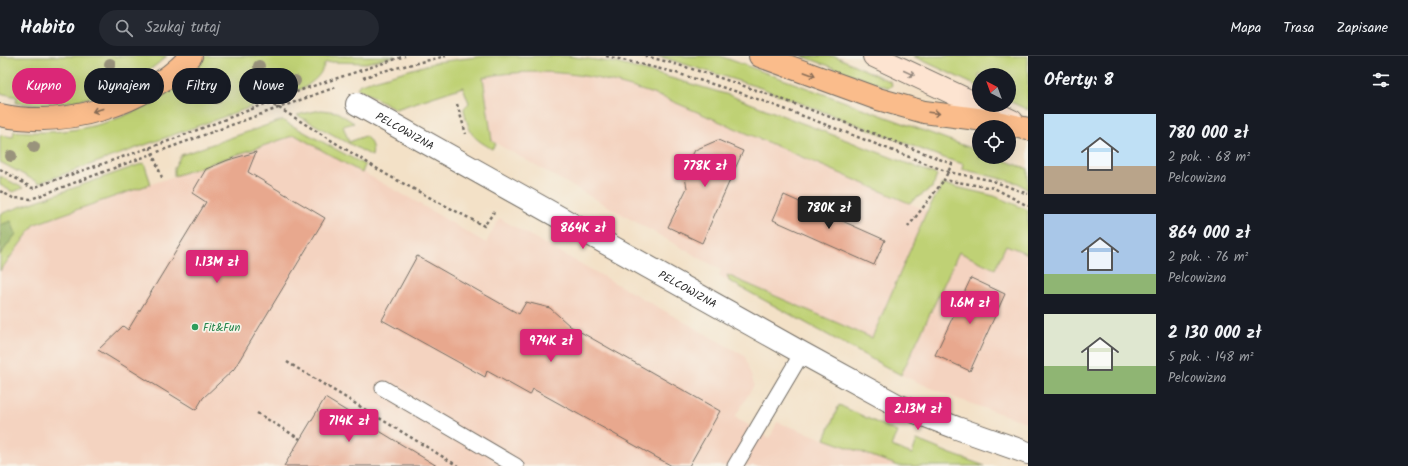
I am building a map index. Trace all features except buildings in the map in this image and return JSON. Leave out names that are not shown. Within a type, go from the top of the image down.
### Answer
[{"type":"main road","points":[[0,115],[14,118],[54,119],[98,111],[144,91],[165,78],[191,56]]},
{"type":"main road","points":[[760,56],[878,99],[924,112],[992,121],[1028,129]]},
{"type":"main road","points":[[874,56],[1028,129]]},
{"type":"street","name":"PELCOWIZNA","points":[[357,104],[802,353],[898,405],[1028,453]]},
{"type":"lane","points":[[735,466],[802,353]]},
{"type":"lane","points":[[383,388],[516,466]]},
{"type":"path","points":[[298,91],[405,56]]},
{"type":"path","points":[[359,79],[379,72],[446,56]]},
{"type":"path","points":[[606,56],[673,72],[741,93],[948,172],[990,180],[1028,194]]},
{"type":"path","points":[[645,56],[667,61],[827,115],[952,164],[944,180],[908,227]]},
{"type":"path","points":[[0,191],[13,198],[31,199],[339,86]]},
{"type":"path","points":[[0,169],[32,188],[150,147],[265,104]]},
{"type":"path","points":[[270,104],[389,176],[484,226],[495,210]]},
{"type":"path","points":[[150,147],[163,180]]},
{"type":"path","points":[[944,180],[994,188],[1028,206]]},
{"type":"path","points":[[287,362],[458,466]]},
{"type":"path","points":[[257,413],[300,439]]},
{"type":"shaded area","points":[[535,71],[595,77],[636,88],[667,99],[1028,254],[1028,423],[955,398],[901,375],[719,276],[721,270],[492,141],[483,77]]},
{"type":"shaded area","points":[[295,135],[413,200],[486,243],[499,218],[745,356],[754,385],[735,417],[770,438],[777,422],[899,466],[0,466],[0,271],[35,224]]},
{"type":"green space","points":[[0,56],[167,56],[152,68],[84,68],[84,99],[77,101],[76,68],[12,68],[12,96],[0,93]]},
{"type":"green space","points":[[206,56],[395,56],[366,63],[325,63],[317,77],[304,88],[298,90],[298,68],[239,68],[239,104],[259,104],[39,183],[0,162],[0,135],[13,137],[14,131],[42,132],[69,130],[95,125],[120,118],[148,104],[164,104],[164,94],[172,87],[172,104],[231,104],[231,68],[194,68]]},
{"type":"green space","points":[[484,56],[568,56],[616,63],[729,95],[937,175],[933,187],[909,203],[667,99],[621,84],[576,75],[531,72],[483,77],[492,141],[496,144],[492,149],[479,141],[472,134],[464,110],[469,103],[463,87],[396,109],[357,88],[360,84],[437,62]]},
{"type":"green space","points":[[658,56],[720,56],[972,148],[972,164],[1014,164],[1028,169],[1028,190],[1018,183],[962,169],[963,164],[761,88]]},
{"type":"green space","points":[[802,56],[835,56],[891,82],[892,85],[889,88]]},
{"type":"green space","points":[[913,56],[1028,56],[1028,110],[1016,104],[1016,68],[972,68],[972,84]]},
{"type":"green space","points":[[321,110],[337,112],[354,123],[343,126],[349,142],[365,136],[372,145],[372,156],[297,115]]},
{"type":"green space","points":[[282,120],[365,165],[362,173],[295,135],[174,176],[174,168],[181,155]]},
{"type":"green space","points":[[144,163],[151,184],[35,224],[0,271],[0,214]]},
{"type":"green space","points":[[0,176],[23,188],[13,192],[0,185]]},
{"type":"green space","points":[[943,184],[994,196],[1028,210],[1028,254],[1006,245],[995,269],[959,252],[901,375],[729,281],[727,275],[872,338],[926,213]]},
{"type":"green space","points":[[11,221],[16,234],[0,255],[0,225]]},
{"type":"green space","points":[[839,405],[897,432],[891,446],[912,454],[917,440],[985,466],[899,466],[825,439]]},
{"type":"place","name":"Fit&Fun","points":[[195,327]]}]
